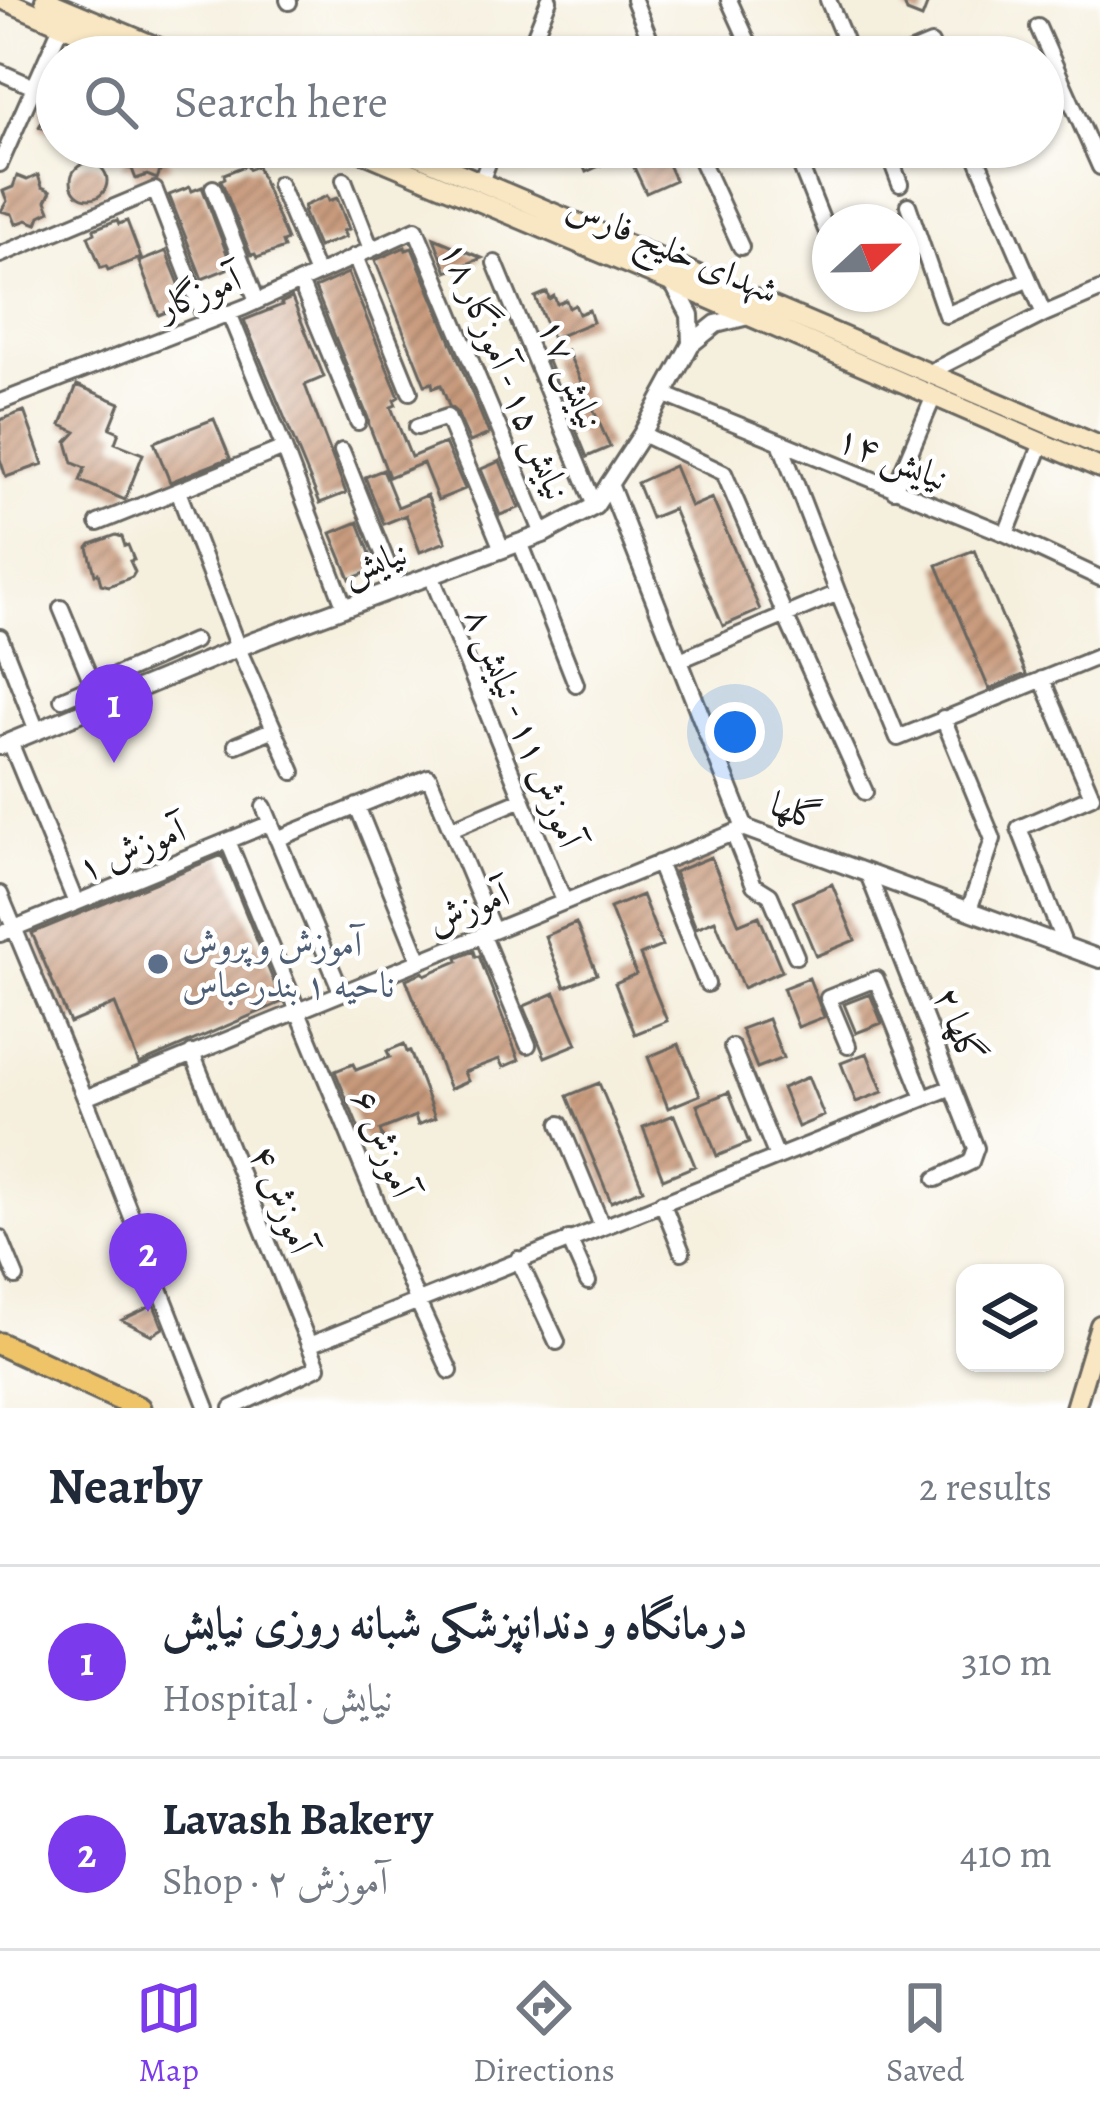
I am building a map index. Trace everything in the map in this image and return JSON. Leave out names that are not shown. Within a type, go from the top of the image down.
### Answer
[{"type":"main road","points":[[4,0],[71,13],[105,36]]},
{"type":"main road","points":[[45,0],[129,36]]},
{"type":"main road","name":"شهدای خلیج فارس","points":[[400,168],[1100,468]]},
{"type":"main road","name":"شهدای خلیج فارس","points":[[448,168],[1100,446]]},
{"type":"main road","points":[[1075,1408],[1100,1325]]},
{"type":"main road","points":[[0,1344],[139,1408]]},
{"type":"street","points":[[634,0],[649,36]]},
{"type":"street","points":[[729,0],[745,36]]},
{"type":"street","points":[[828,0],[843,36]]},
{"type":"street","points":[[533,36],[544,4]]},
{"type":"street","points":[[1038,27],[1042,36]]},
{"type":"street","points":[[0,72],[34,87]]},
{"type":"street","points":[[0,164],[36,83]]},
{"type":"street","points":[[1064,86],[1100,167]]},
{"type":"street","points":[[481,182],[486,168]]},
{"type":"street","points":[[705,168],[741,247]]},
{"type":"street","points":[[801,168],[816,204]]},
{"type":"street","points":[[894,168],[900,184]]},
{"type":"street","points":[[981,168],[1044,314]]},
{"type":"street","points":[[344,180],[371,249]]},
{"type":"street","points":[[279,184],[317,274]]},
{"type":"street","points":[[214,188],[257,302]]},
{"type":"street","points":[[0,255],[155,190],[206,322]]},
{"type":"street","name":"آموزگار","points":[[0,402],[229,314],[416,229]]},
{"type":"street","name":"نیایش ۱۵ - آموزگار ۱۸","points":[[416,229],[543,534]]},
{"type":"street","points":[[920,240],[946,315],[1029,279]]},
{"type":"street","points":[[356,256],[410,392]]},
{"type":"street","name":"نیایش ۱۷","points":[[495,263],[595,506]]},
{"type":"street","points":[[300,282],[358,422]]},
{"type":"street","points":[[673,283],[690,315],[691,344]]},
{"type":"street","points":[[928,373],[1100,290]]},
{"type":"street","points":[[229,314],[345,608]]},
{"type":"street","points":[[691,344],[716,324],[748,316]]},
{"type":"street","name":"نیایش","points":[[5,744],[238,648],[543,534],[595,506],[642,434],[691,344]]},
{"type":"street","name":"نیایش ۱۴","points":[[663,394],[1006,534],[1100,578]]},
{"type":"street","points":[[894,490],[934,396]]},
{"type":"street","points":[[417,427],[447,417],[502,549]]},
{"type":"street","points":[[642,434],[724,473],[865,793]]},
{"type":"street","points":[[1006,534],[1042,442]]},
{"type":"street","points":[[781,445],[898,738],[1100,656]]},
{"type":"street","points":[[98,524],[284,448]]},
{"type":"street","points":[[342,451],[397,588]]},
{"type":"street","name":"گلها","points":[[609,484],[680,660],[739,830],[1100,958]]},
{"type":"street","points":[[178,491],[238,648],[293,772]]},
{"type":"street","points":[[520,542],[576,684]]},
{"type":"street","name":"آموزش ۱۱ - نیایش ۸","points":[[431,575],[563,901]]},
{"type":"street","points":[[680,660],[838,592]]},
{"type":"street","points":[[61,608],[100,705]]},
{"type":"street","points":[[0,637],[37,731]]},
{"type":"street","points":[[62,699],[194,641]]},
{"type":"street","points":[[993,839],[1096,795],[1042,679]]},
{"type":"street","points":[[943,718],[993,839],[970,910]]},
{"type":"street","points":[[236,745],[274,729]]},
{"type":"street","points":[[5,744],[76,903]]},
{"type":"street","points":[[278,839],[429,777],[528,1045]]},
{"type":"street","points":[[451,829],[522,799]]},
{"type":"street","points":[[357,806],[419,959]]},
{"type":"street","points":[[264,807],[340,991]]},
{"type":"street","name":"آموزش ۱","points":[[7,931],[271,823]]},
{"type":"street","points":[[1019,828],[1065,946]]},
{"type":"street","points":[[739,830],[754,886],[770,895],[796,956]]},
{"type":"street","name":"آموزش","points":[[85,1098],[739,830]]},
{"type":"street","name":"آموزش ۶","points":[[228,841],[450,1371]]},
{"type":"street","points":[[658,863],[707,984]]},
{"type":"street","name":"گلها ۲","points":[[868,874],[976,1148],[971,1162],[936,1179]]},
{"type":"street","points":[[0,894],[7,931],[85,1098],[207,1408]]},
{"type":"street","points":[[848,1046],[829,998],[876,979],[924,1098]]},
{"type":"street","points":[[732,1047],[776,1156]]},
{"type":"street","name":"آموزش ۴","points":[[191,1053],[318,1367],[232,1408]]},
{"type":"street","points":[[309,1345],[952,1087]]},
{"type":"street","points":[[560,1124],[602,1226]]},
{"type":"street","points":[[662,1202],[682,1252]]},
{"type":"street","points":[[0,1238],[16,1276]]},
{"type":"street","points":[[568,1240],[588,1282]]},
{"type":"street","points":[[518,1259],[557,1342]]},
{"type":"building","points":[[903,0],[929,0],[922,18],[907,12]]},
{"type":"building","points":[[76,168],[102,168],[106,188],[96,198],[82,198],[72,188]]},
{"type":"building","points":[[128,168],[167,168],[157,179],[147,175],[136,179]]},
{"type":"building","points":[[258,168],[287,240],[282,242],[284,248],[257,258],[251,255],[221,180],[224,174]]},
{"type":"building","points":[[634,168],[670,168],[675,180],[646,193]]},
{"type":"building","points":[[38,175],[42,187],[51,191],[46,201],[50,211],[37,224],[27,220],[16,224],[12,214],[1,211],[7,201],[3,191],[13,187],[17,176],[27,180]]},
{"type":"building","points":[[190,187],[192,191],[202,187],[230,262],[225,264],[227,269],[202,279],[169,195]]},
{"type":"building","points":[[327,196],[329,201],[337,198],[349,229],[343,231],[346,237],[318,247],[303,211],[304,206]]},
{"type":"building","points":[[117,220],[119,224],[127,221],[141,258],[108,270],[101,268],[88,236]]},
{"type":"building","points":[[434,238],[482,258],[447,272]]},
{"type":"building","points":[[412,248],[489,434],[470,442],[441,385],[425,385],[375,260]]},
{"type":"building","points":[[166,251],[187,304],[159,315],[139,262]]},
{"type":"building","points":[[348,273],[399,397],[391,407],[411,457],[445,443],[465,489],[438,500],[423,463],[389,477],[315,288]]},
{"type":"building","points":[[547,292],[557,304],[566,300],[569,308],[575,305],[579,314],[589,310],[593,322],[552,339],[535,297]]},
{"type":"building","points":[[292,298],[324,377],[305,385],[346,493],[320,503],[244,320]]},
{"type":"building","points":[[567,350],[610,447],[587,457],[547,359]]},
{"type":"building","points":[[77,385],[120,403],[110,428],[119,432],[115,443],[143,454],[125,500],[80,481],[85,468],[73,463],[67,442],[76,432],[61,425]]},
{"type":"building","points":[[24,411],[43,464],[6,477],[0,459],[0,420]]},
{"type":"building","points":[[214,419],[230,458],[170,482],[154,442]]},
{"type":"building","points":[[500,461],[519,508],[500,515],[481,469]]},
{"type":"building","points":[[674,466],[691,507],[712,498],[760,610],[723,626],[673,509],[651,518],[637,483]]},
{"type":"building","points":[[383,470],[398,507],[427,495],[446,542],[420,552],[406,515],[384,524],[365,477]]},
{"type":"building","points":[[358,522],[376,569],[350,579],[331,533]]},
{"type":"building","points":[[116,535],[128,545],[135,572],[109,586],[101,584],[95,574],[88,548]]},
{"type":"building","points":[[974,550],[1026,674],[989,689],[937,565]]},
{"type":"building","name":"آموزش و پروش ناحیه ۱ بندرعباس","points":[[222,855],[282,1002],[139,1064],[115,1004],[70,1023],[32,933]]},
{"type":"building","points":[[711,857],[739,924],[759,916],[782,971],[743,988],[715,920],[696,928],[674,872]]},
{"type":"building","points":[[832,884],[855,940],[816,956],[793,901]]},
{"type":"building","points":[[642,895],[662,946],[640,955],[667,1021],[635,1034],[615,983],[636,974],[610,908]]},
{"type":"building","points":[[576,923],[597,974],[565,987],[545,936]]},
{"type":"building","points":[[474,951],[519,1060],[503,1067],[499,1059],[464,1072],[468,1081],[450,1089],[406,979]]},
{"type":"building","points":[[809,978],[824,1017],[798,1027],[783,988]]},
{"type":"building","points":[[555,993],[577,1044],[545,1057],[524,1006]]},
{"type":"building","points":[[870,994],[882,1023],[856,1033],[844,1004]]},
{"type":"building","points":[[768,1019],[783,1058],[757,1068],[741,1029]]},
{"type":"building","points":[[404,1044],[435,1118],[418,1125],[415,1116],[380,1130],[383,1139],[366,1146],[335,1071],[353,1064],[356,1070],[390,1057],[387,1051]]},
{"type":"building","points":[[679,1044],[700,1095],[668,1108],[648,1057]]},
{"type":"building","points":[[867,1053],[883,1092],[856,1102],[841,1063]]},
{"type":"building","points":[[808,1077],[824,1116],[798,1127],[782,1088]]},
{"type":"building","points":[[599,1083],[643,1189],[611,1202],[567,1096]]},
{"type":"building","points":[[729,1092],[749,1143],[717,1156],[697,1105]]},
{"type":"building","points":[[674,1115],[695,1166],[663,1179],[643,1127]]},
{"type":"building","points":[[154,1305],[163,1328],[152,1335],[122,1320]]},
{"type":"place","name":"درمانگاه و دندانپزشکی شبانه روزی نیایش","points":[[114,763]]},
{"type":"place","name":"آموزش و پروش ناحیه ۱ بندرعباس","points":[[158,964]]},
{"type":"place","name":"Lavash Bakery","points":[[148,1312]]}]
